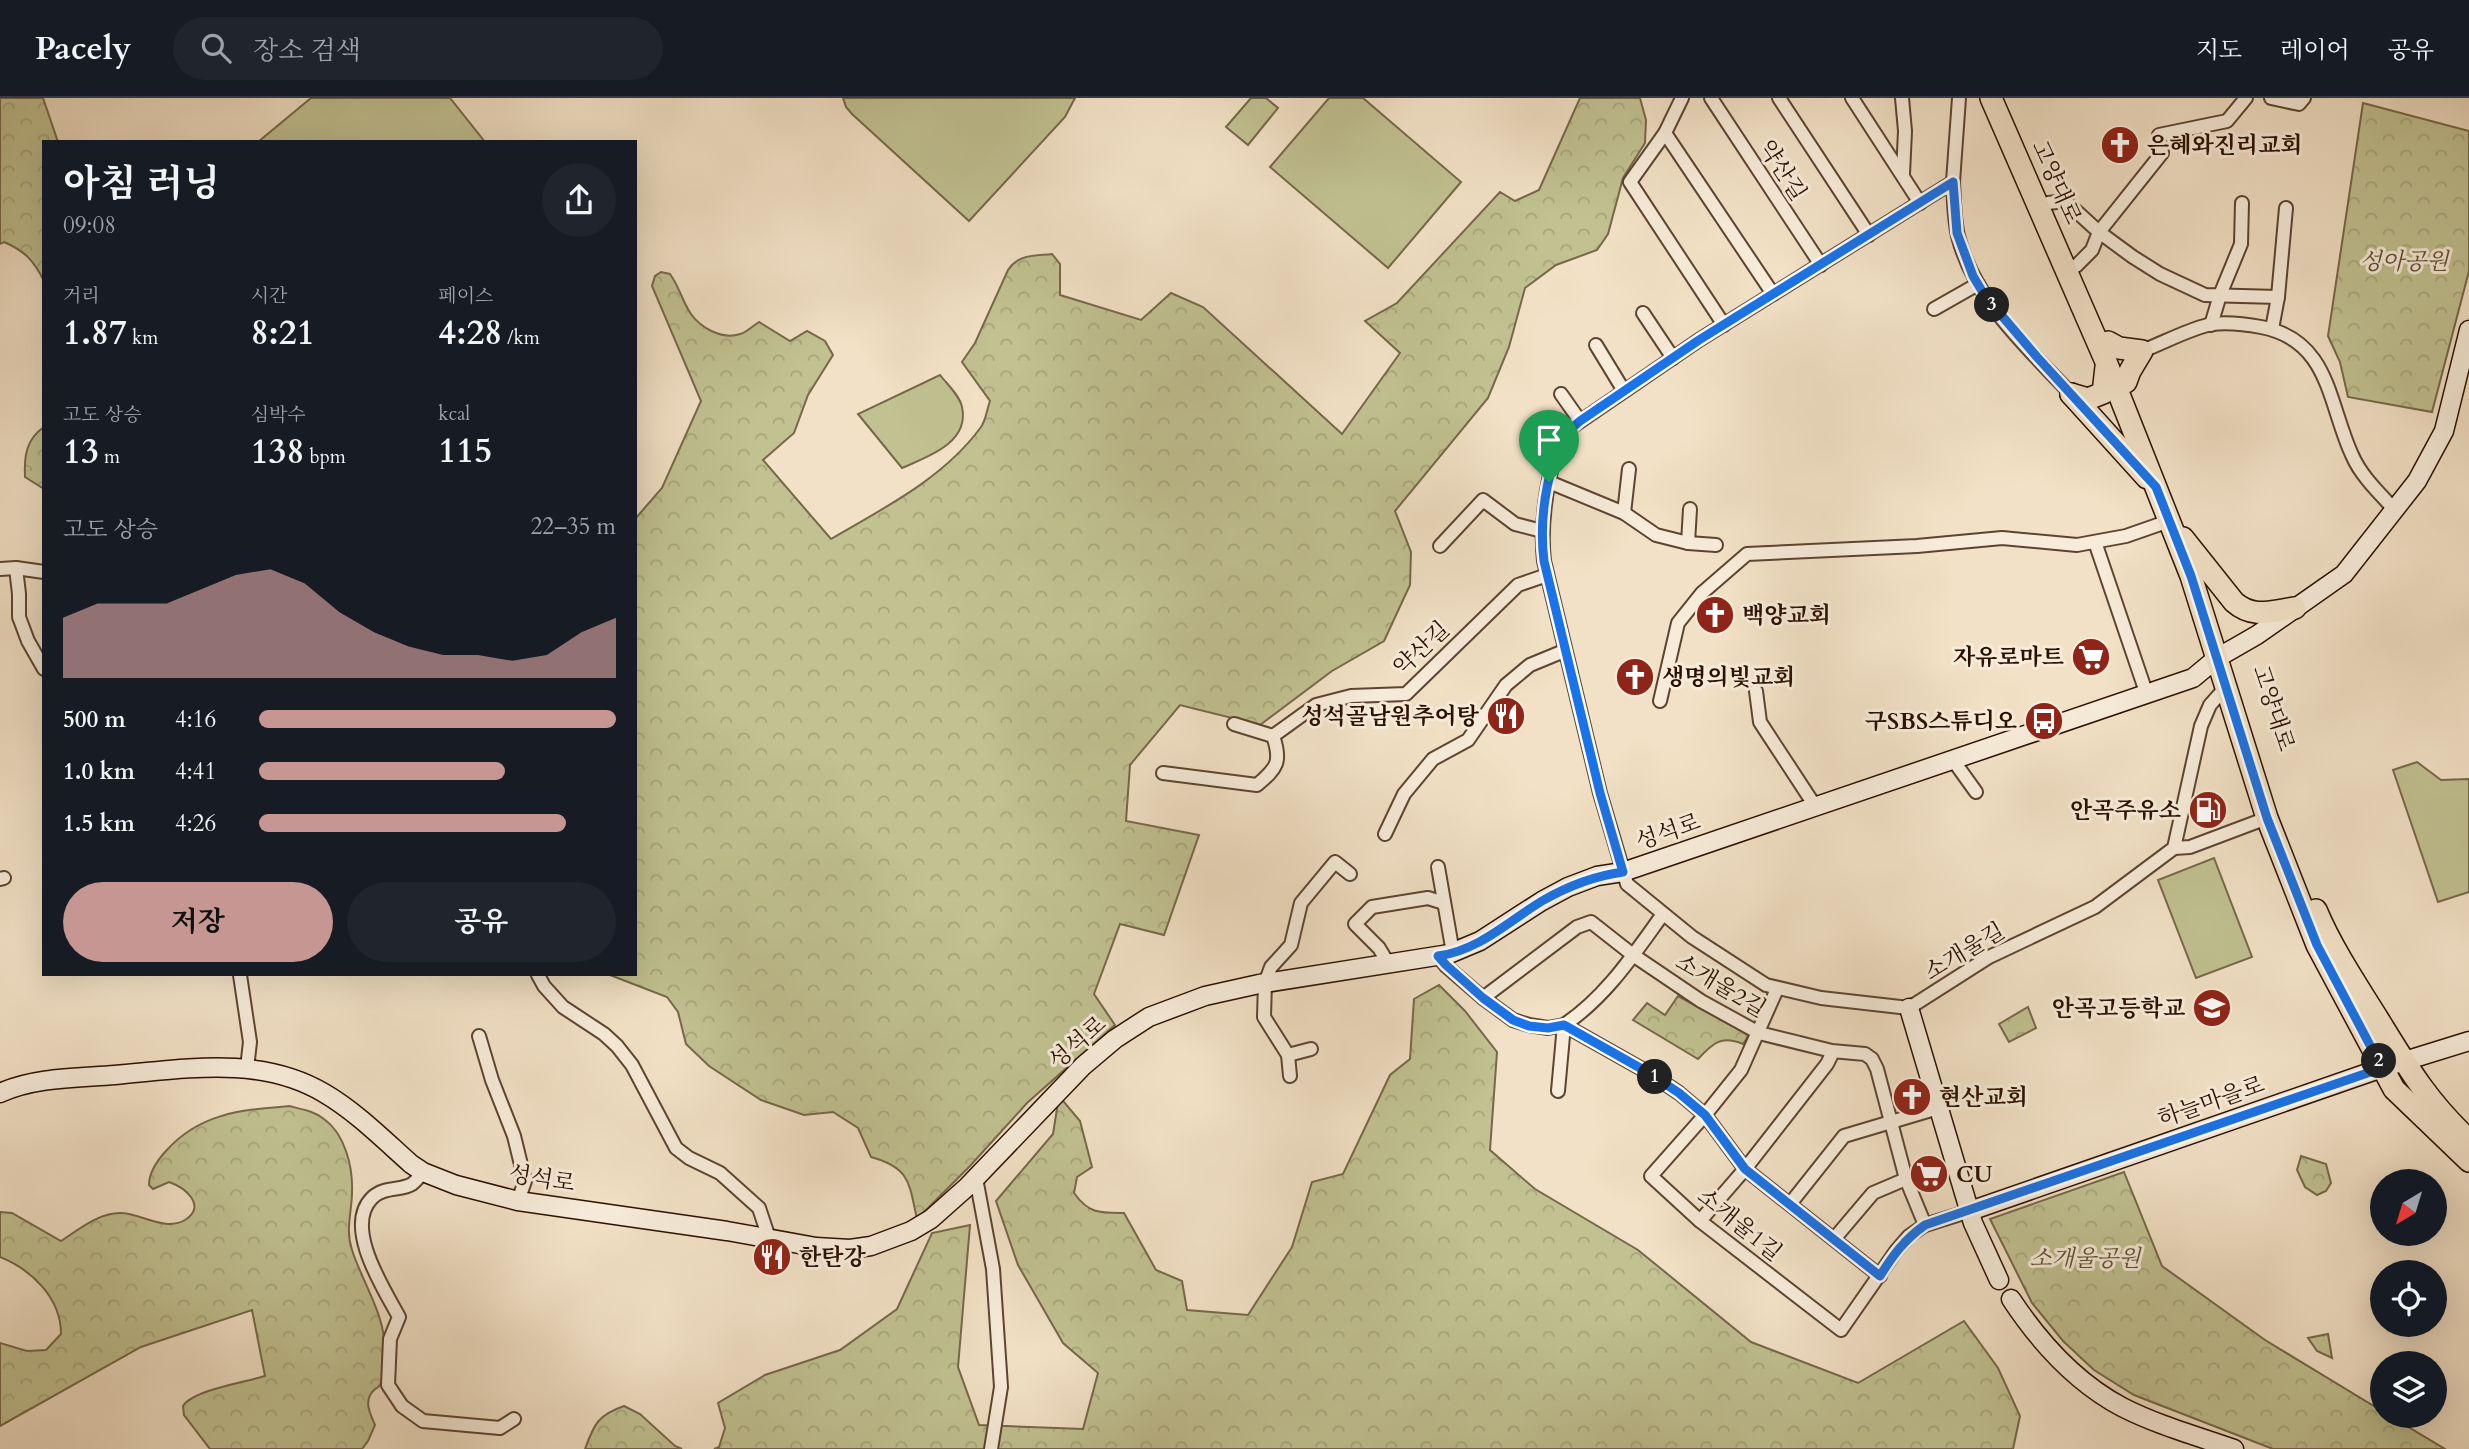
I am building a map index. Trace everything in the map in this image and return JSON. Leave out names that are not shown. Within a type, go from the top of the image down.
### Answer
[{"type":"main road","name":"고양대로","points":[[1991,98],[2107,364],[2222,655],[2319,918],[2352,980],[2428,1098],[2469,1140]]},
{"type":"main road","name":"고양대로","points":[[2004,98],[2126,382],[2222,655],[2226,687],[2267,818],[2317,945],[2394,1089],[2469,1161]]},
{"type":"main road","points":[[2108,342],[2119,348],[2142,351],[2126,382]]},
{"type":"main road","points":[[2071,394],[2088,399],[2103,393],[2107,364]]},
{"type":"main road","points":[[2071,394],[2156,487]]},
{"type":"main road","points":[[2183,538],[2244,611],[2260,613],[2295,608]]},
{"type":"street","points":[[1682,98],[1665,133],[1630,182],[1724,325]]},
{"type":"street","name":"약산길","points":[[1711,98],[1821,265]]},
{"type":"street","name":"약산길","points":[[1779,98],[1869,235]]},
{"type":"street","points":[[1852,98],[1920,203]]},
{"type":"street","points":[[1902,98],[1905,131],[1903,174]]},
{"type":"street","points":[[1959,98],[1953,182],[1957,233],[1964,255],[1978,284],[2000,315],[2071,394]]},
{"type":"street","name":"고양대로","points":[[2076,266],[2092,250],[2099,232],[2162,153],[2159,135],[2227,121],[2246,98]]},
{"type":"street","points":[[2271,98],[2299,104],[2304,98]]},
{"type":"street","points":[[1665,133],[1773,294]]},
{"type":"street","points":[[1623,872],[1564,652],[1547,575],[1542,531],[1549,482],[1561,442],[1569,429],[1673,358],[1953,182]]},
{"type":"street","points":[[2048,203],[2065,201],[2099,232],[2160,274],[2205,295],[2278,297]]},
{"type":"street","points":[[2211,324],[2241,244],[2242,203]]},
{"type":"street","points":[[2272,329],[2278,297],[2286,208]]},
{"type":"street","points":[[1934,309],[1978,284]]},
{"type":"street","points":[[1643,313],[1673,358]]},
{"type":"street","points":[[2142,351],[2211,324],[2241,323],[2284,332],[2300,344],[2317,363],[2352,455],[2370,484],[2395,510]]},
{"type":"street","name":"성석로","points":[[0,1093],[22,1085],[65,1079],[204,1067],[268,1071],[307,1083],[324,1093],[423,1172],[456,1185],[518,1201],[849,1250],[891,1240],[931,1219],[976,1178],[1083,1066],[1115,1039],[1149,1017],[1205,996],[1265,983],[1446,954],[1480,941],[1542,901],[1597,876],[1623,872],[2193,678],[2222,655],[2257,635],[2344,575],[2417,481],[2444,431],[2465,367],[2469,330]]},
{"type":"street","points":[[1596,345],[1624,391]]},
{"type":"street","points":[[1561,394],[1580,421]]},
{"type":"street","points":[[1624,513],[1629,469]]},
{"type":"street","points":[[1549,482],[1624,513],[1656,535],[1716,545]]},
{"type":"street","points":[[1440,546],[1483,500],[1515,524],[1542,531]]},
{"type":"street","points":[[1688,542],[1690,509]]},
{"type":"street","points":[[1660,701],[1678,623],[1702,593],[1747,554],[1917,546],[2002,538],[2077,545],[2126,536],[2169,521]]},
{"type":"street","points":[[2095,542],[2147,695]]},
{"type":"street","points":[[16,568],[19,617],[28,641],[42,665]]},
{"type":"street","points":[[0,569],[42,572]]},
{"type":"street","name":"약산길","points":[[1272,736],[1316,705],[1351,696],[1406,694],[1518,585],[1547,575]]},
{"type":"street","points":[[1385,834],[1404,794],[1433,759],[1468,740],[1506,685],[1530,665],[1564,652]]},
{"type":"street","points":[[2226,687],[2210,705],[2200,726],[2174,848],[2190,847],[2267,818]]},
{"type":"street","points":[[1756,691],[1760,722],[1815,806]]},
{"type":"street","points":[[1163,773],[1257,785],[1273,771],[1279,754],[1272,736],[1234,724]]},
{"type":"street","points":[[1953,760],[1976,792]]},
{"type":"street","name":"소개울길","points":[[1623,872],[1629,888],[1692,937],[1755,980],[1777,989],[1855,1003],[1909,1008],[1989,957],[2095,906],[2174,848]]},
{"type":"street","points":[[1290,1076],[1288,1055],[1264,1017],[1265,983],[1271,967],[1291,945],[1301,903],[1335,862],[1350,874]]},
{"type":"street","points":[[1438,867],[1444,903],[1446,965],[1483,998],[1513,1020],[1529,1026],[1548,1028],[1564,1025],[1584,1012],[1633,955],[1663,914]]},
{"type":"street","points":[[1388,963],[1355,924],[1372,907],[1427,898],[1444,903]]},
{"type":"street","name":"소개울2길","points":[[1483,998],[1577,927],[1591,922],[1633,955],[1702,1001],[1759,1033],[1833,1052],[1865,1054],[1872,1059],[1877,1069],[1906,1179],[1925,1225]]},
{"type":"street","points":[[240,976],[250,1042],[247,1068]]},
{"type":"street","points":[[539,976],[562,1007],[604,1034],[617,1046],[632,1065],[676,1148],[689,1158],[720,1173],[759,1208],[769,1238]]},
{"type":"street","name":"소개울1길","points":[[1777,989],[1741,1070],[1651,1176],[1700,1221],[1841,1330],[1902,1243],[1925,1225],[1970,1211]]},
{"type":"street","points":[[1909,1008],[1970,1211],[1984,1250],[1999,1280]]},
{"type":"street","points":[[1558,1091],[1564,1025]]},
{"type":"street","points":[[1564,1025],[1649,1073],[1705,1115],[1745,1169],[1880,1276]]},
{"type":"street","points":[[479,1037],[514,1136],[524,1181],[518,1201]]},
{"type":"street","name":"하늘마을로","points":[[1970,1211],[2382,1068],[2469,1041]]},
{"type":"street","points":[[1288,1055],[1311,1049]]},
{"type":"street","points":[[1700,1221],[1745,1169],[1827,1064],[1833,1052]]},
{"type":"street","points":[[1790,1204],[1844,1136],[1938,1108]]},
{"type":"street","points":[[423,1172],[410,1185],[388,1188],[372,1198],[362,1215],[363,1242],[378,1279],[399,1317],[390,1339],[388,1385],[402,1406],[424,1421],[500,1428],[514,1419]]},
{"type":"street","points":[[976,1178],[993,1269],[1001,1387],[991,1449]]},
{"type":"street","points":[[1835,1239],[1873,1192],[1906,1179]]},
{"type":"street","points":[[2011,1299],[2049,1351],[2099,1392],[2129,1410],[2234,1449]]},
{"type":"green space","points":[[0,98],[43,98],[57,140],[42,140],[42,278],[23,253],[4,242],[0,244]]},
{"type":"green space","points":[[311,98],[450,98],[483,140],[260,140]]},
{"type":"green space","points":[[843,98],[1075,98],[1065,117],[969,221],[852,114]]},
{"type":"green space","points":[[1251,98],[1266,98],[1278,108],[1248,145],[1226,127]]},
{"type":"green space","points":[[1329,98],[1363,98],[1461,182],[1388,268],[1270,167]]},
{"type":"green space","points":[[1580,98],[1640,98],[1646,120],[1645,143],[1623,178],[1608,234],[1597,250],[1556,265],[1525,288],[1509,347],[1488,398],[1395,511],[1411,552],[1410,585],[1384,641],[1332,671],[1260,725],[1180,705],[1130,765],[1126,821],[1199,835],[1164,935],[1120,924],[1094,994],[1115,1025],[1027,1103],[917,1219],[906,1179],[894,1166],[871,1157],[858,1128],[833,1112],[804,1115],[761,1100],[709,1066],[686,1044],[678,1012],[667,997],[613,976],[637,976],[637,517],[662,488],[701,401],[652,286],[655,276],[661,272],[670,274],[691,314],[700,324],[719,334],[740,334],[759,322],[790,341],[807,331],[825,341],[833,355],[808,395],[794,433],[763,460],[831,539],[931,477],[966,445],[981,427],[990,401],[962,362],[975,343],[1008,270],[1017,261],[1052,254],[1060,264],[1060,295],[1141,320],[1171,293],[1203,307],[1342,434],[1400,353],[1365,321],[1397,303],[1500,192],[1515,201],[1539,190]]},
{"type":"green space","name":"성아공원","points":[[2363,103],[2469,131],[2469,271],[2432,412],[2348,397],[2340,362],[2328,336]]},
{"type":"green space","points":[[940,375],[961,403],[963,420],[960,430],[944,447],[902,468],[858,414]]},
{"type":"green space","points":[[42,429],[42,488],[25,477],[26,456],[33,437]]},
{"type":"green space","points":[[2417,762],[2441,780],[2469,779],[2469,892],[2438,902],[2393,770]]},
{"type":"green space","points":[[2214,858],[2252,957],[2196,978],[2158,880]]},
{"type":"green space","points":[[1439,985],[1465,1011],[1497,1052],[1490,1150],[1535,1189],[1638,1250],[1751,1342],[1858,1383],[1964,1321],[1998,1368],[2020,1416],[2013,1449],[714,1449],[719,1447],[725,1428],[718,1403],[765,1375],[840,1350],[897,1309],[932,1233],[970,1225],[958,1367],[979,1425],[1083,1429],[1098,1373],[1063,1343],[1018,1265],[996,1201],[1053,1134],[1059,1096],[1080,1121],[1092,1167],[1077,1177],[1074,1193],[1079,1200],[1096,1211],[1124,1213],[1156,1270],[1182,1281],[1187,1310],[1248,1315],[1292,1247],[1312,1182],[1343,1174],[1390,1075],[1410,1059],[1414,999]]},
{"type":"green space","points":[[1678,996],[1749,1035],[1743,1044],[1729,1040],[1718,1042],[1698,1059],[1633,1020],[1647,1003],[1665,1015]]},
{"type":"green space","points":[[2028,1007],[2036,1028],[2009,1042],[1999,1024]]},
{"type":"green space","points":[[289,1106],[316,1114],[331,1125],[342,1142],[349,1162],[352,1182],[350,1242],[381,1324],[385,1351],[383,1380],[371,1394],[368,1403],[375,1425],[362,1449],[210,1449],[184,1415],[183,1406],[197,1395],[265,1376],[252,1310],[141,1347],[0,1426],[0,1343],[27,1351],[46,1350],[61,1334],[60,1321],[50,1297],[23,1269],[0,1257],[0,1212],[12,1213],[61,1241],[89,1223],[112,1214],[128,1214],[161,1223],[177,1223],[191,1215],[194,1209],[192,1198],[182,1188],[169,1182],[153,1189],[149,1185],[154,1167],[165,1152],[178,1139],[207,1121],[254,1109]]},
{"type":"green space","points":[[2301,1156],[2326,1164],[2331,1183],[2326,1191],[2317,1195],[2305,1187],[2297,1170]]},
{"type":"green space","name":"소개울공원","points":[[2124,1172],[2162,1266],[2265,1340],[2370,1404],[2370,1428],[2410,1428],[2445,1449],[2273,1449],[2134,1395],[2094,1370],[2063,1341],[2032,1303],[1990,1219]]},
{"type":"green space","points":[[2328,1334],[2332,1358],[2317,1351],[2308,1338]]},
{"type":"green space","points":[[624,1406],[640,1414],[675,1446],[682,1449],[585,1449],[598,1422],[608,1413]]},
{"type":"place","name":"은혜와진리교회","points":[[2120,145]]},
{"type":"place","name":"백양교회","points":[[1715,615]]},
{"type":"place","name":"자유로마트","points":[[2091,657]]},
{"type":"place","name":"생명의빛교회","points":[[1635,677]]},
{"type":"place","name":"성석골남원추어탕","points":[[1506,716]]},
{"type":"place","name":"구SBS스튜디오","points":[[2044,721]]},
{"type":"place","name":"안곡주유소","points":[[2208,810]]},
{"type":"place","name":"안곡고등학교","points":[[2212,1008]]},
{"type":"place","name":"현산교회","points":[[1912,1097]]},
{"type":"place","name":"CU","points":[[1929,1174]]},
{"type":"place","name":"한탄강","points":[[772,1257]]},
{"type":"route","points":[[1953,182],[1957,233],[1973,276],[1985,296],[2156,487],[2191,576],[2267,818],[2317,945],[2382,1068],[1925,1225],[1909,1236],[1880,1276],[1745,1169],[1705,1115],[1679,1093],[1564,1025],[1548,1028],[1529,1026],[1513,1020],[1483,998],[1438,956],[1465,949],[1568,887],[1597,876],[1623,872],[1564,652],[1544,561],[1541,537],[1549,482],[1561,442],[1569,429],[1699,340],[1953,182]]}]
